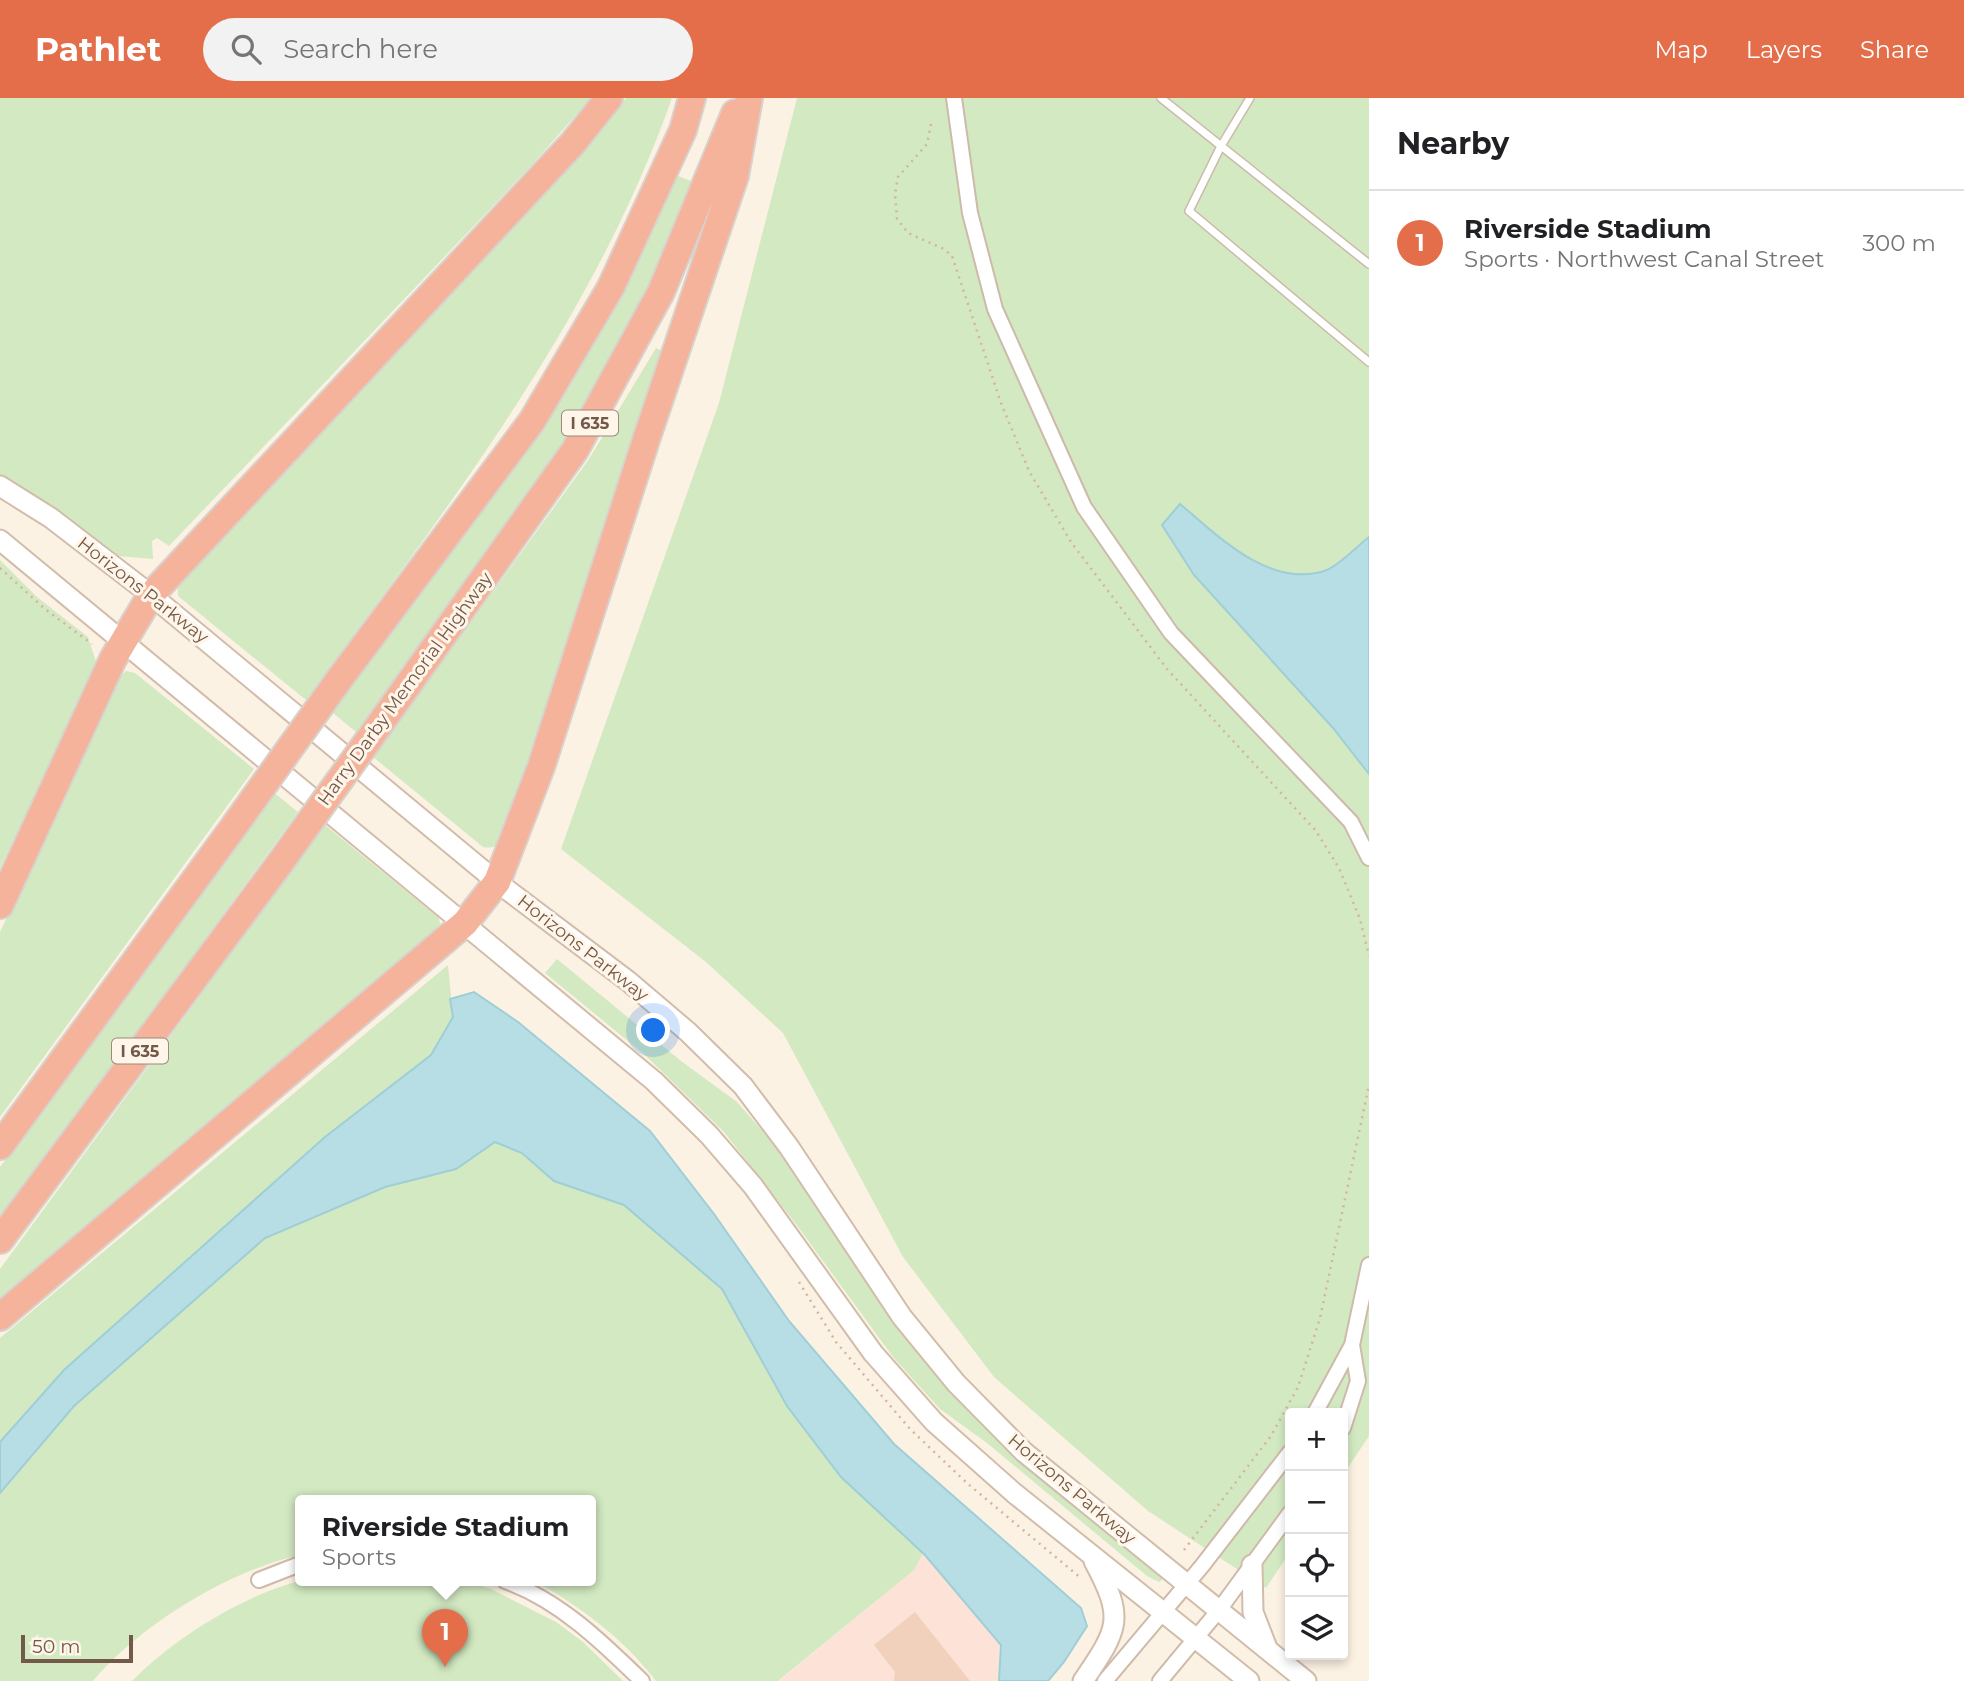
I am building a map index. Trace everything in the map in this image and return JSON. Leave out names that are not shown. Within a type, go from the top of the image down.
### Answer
[{"type":"highway","points":[[0,905],[124,640],[151,595],[573,143],[609,98]]},
{"type":"highway","name":"I 635","points":[[0,1146],[338,681],[532,421],[611,287],[682,130],[692,98]]},
{"type":"highway","name":"Harry Darby Memorial Highway","points":[[0,1240],[280,863],[575,450],[661,292],[741,98]]},
{"type":"highway","points":[[0,1317],[465,923],[497,882],[541,767],[647,437],[735,176],[749,98]]},
{"type":"main road","name":"Horizons Parkway","points":[[0,486],[51,518],[151,595],[497,882],[628,981],[688,1032],[743,1086],[789,1147],[902,1317],[956,1383],[1024,1452],[1306,1681]]},
{"type":"main road","points":[[0,540],[593,1028],[709,1135],[753,1186],[873,1353],[934,1422],[976,1461],[1249,1681]]},
{"type":"main road","points":[[1083,1681],[1106,1645],[1115,1623],[1116,1609],[1090,1554]]},
{"type":"main road","points":[[1252,1565],[1253,1612],[1267,1649]]},
{"type":"street","points":[[954,98],[970,213],[995,309],[1084,507],[1171,633],[1351,822],[1369,858]]},
{"type":"street","points":[[1318,1408],[1352,1345],[1369,1265]]},
{"type":"street","points":[[1348,1412],[1358,1381],[1352,1345]]},
{"type":"street","points":[[1105,1681],[1187,1584],[1285,1458]]},
{"type":"street","points":[[1160,1681],[1219,1610],[1285,1520]]},
{"type":"street","points":[[260,1580],[295,1566]]},
{"type":"street","points":[[519,1586],[591,1632],[642,1681]]},
{"type":"lane","points":[[1161,98],[1369,264]]},
{"type":"lane","points":[[1250,98],[1221,146],[1189,211],[1369,362]]},
{"type":"path","points":[[0,568],[45,609],[92,645]]},
{"type":"path","points":[[1184,1550],[1271,1436],[1298,1387],[1320,1318],[1369,1085]]},
{"type":"path","points":[[795,1275],[836,1342],[910,1429],[968,1484],[1087,1584]]},
{"type":"shaded area","points":[[923,1553],[1001,1645],[999,1681],[779,1681],[914,1570]]},
{"type":"green space","points":[[0,98],[591,98],[530,167],[169,546],[157,538],[152,541],[153,559],[118,556],[0,477]]},
{"type":"green space","points":[[626,98],[672,98],[639,181],[601,261],[512,412],[411,557],[306,700],[178,596],[178,587],[591,140]]},
{"type":"green space","points":[[797,98],[1369,98],[1369,1436],[1348,1468],[1348,1408],[1285,1408],[1285,1560],[1266,1588],[1148,1511],[994,1377],[903,1257],[783,1033],[706,962],[561,849],[719,403]]},
{"type":"green space","points":[[678,176],[691,181],[695,195],[593,401],[356,732],[333,713],[515,460],[671,179]]},
{"type":"green space","points":[[656,348],[662,351],[510,821],[498,844],[489,848],[483,847],[373,757],[589,459]]},
{"type":"green space","points":[[0,560],[37,597],[88,637],[97,665],[0,868]]},
{"type":"green space","points":[[126,671],[135,673],[254,769],[0,1117],[0,932],[119,678]]},
{"type":"green space","points":[[273,792],[298,812],[0,1220],[0,1167]]},
{"type":"green space","points":[[325,825],[439,918],[440,924],[428,938],[173,1151],[0,1302],[0,1269]]},
{"type":"green space","points":[[557,959],[681,1061],[737,1102],[781,1152],[878,1294],[1162,1575],[1162,1580],[1159,1582],[1147,1576],[987,1443],[940,1409],[893,1357],[796,1224],[724,1132],[645,1055],[545,973]]},
{"type":"green space","points":[[448,965],[453,1017],[431,1055],[325,1137],[64,1370],[0,1442],[0,1338]]},
{"type":"green space","points":[[494,1142],[523,1153],[554,1181],[624,1205],[722,1289],[787,1406],[841,1477],[923,1553],[914,1570],[778,1681],[656,1681],[630,1651],[601,1625],[543,1586],[596,1586],[596,1495],[295,1495],[295,1556],[244,1574],[187,1603],[135,1640],[93,1681],[0,1681],[0,1493],[74,1406],[265,1238],[385,1187],[456,1169]]},
{"type":"green space","points":[[295,1583],[295,1586],[481,1586],[556,1622],[583,1642],[623,1681],[132,1681],[168,1650],[210,1620]]},
{"type":"water","points":[[1180,504],[1244,555],[1282,572],[1301,574],[1327,570],[1369,537],[1369,774],[1333,728],[1194,575],[1162,525]]},
{"type":"water","points":[[474,992],[518,1022],[650,1131],[714,1214],[789,1321],[894,1444],[1081,1608],[1087,1626],[1048,1681],[999,1681],[1001,1645],[925,1555],[841,1477],[787,1406],[722,1289],[624,1205],[554,1181],[522,1153],[495,1142],[456,1169],[385,1187],[265,1238],[74,1406],[0,1493],[0,1442],[64,1370],[325,1137],[431,1055],[453,1017],[450,999]]},
{"type":"building","points":[[915,1612],[970,1681],[894,1681],[895,1672],[874,1645]]},
{"type":"place","name":"Riverside Stadium","points":[[445,1667]]}]
